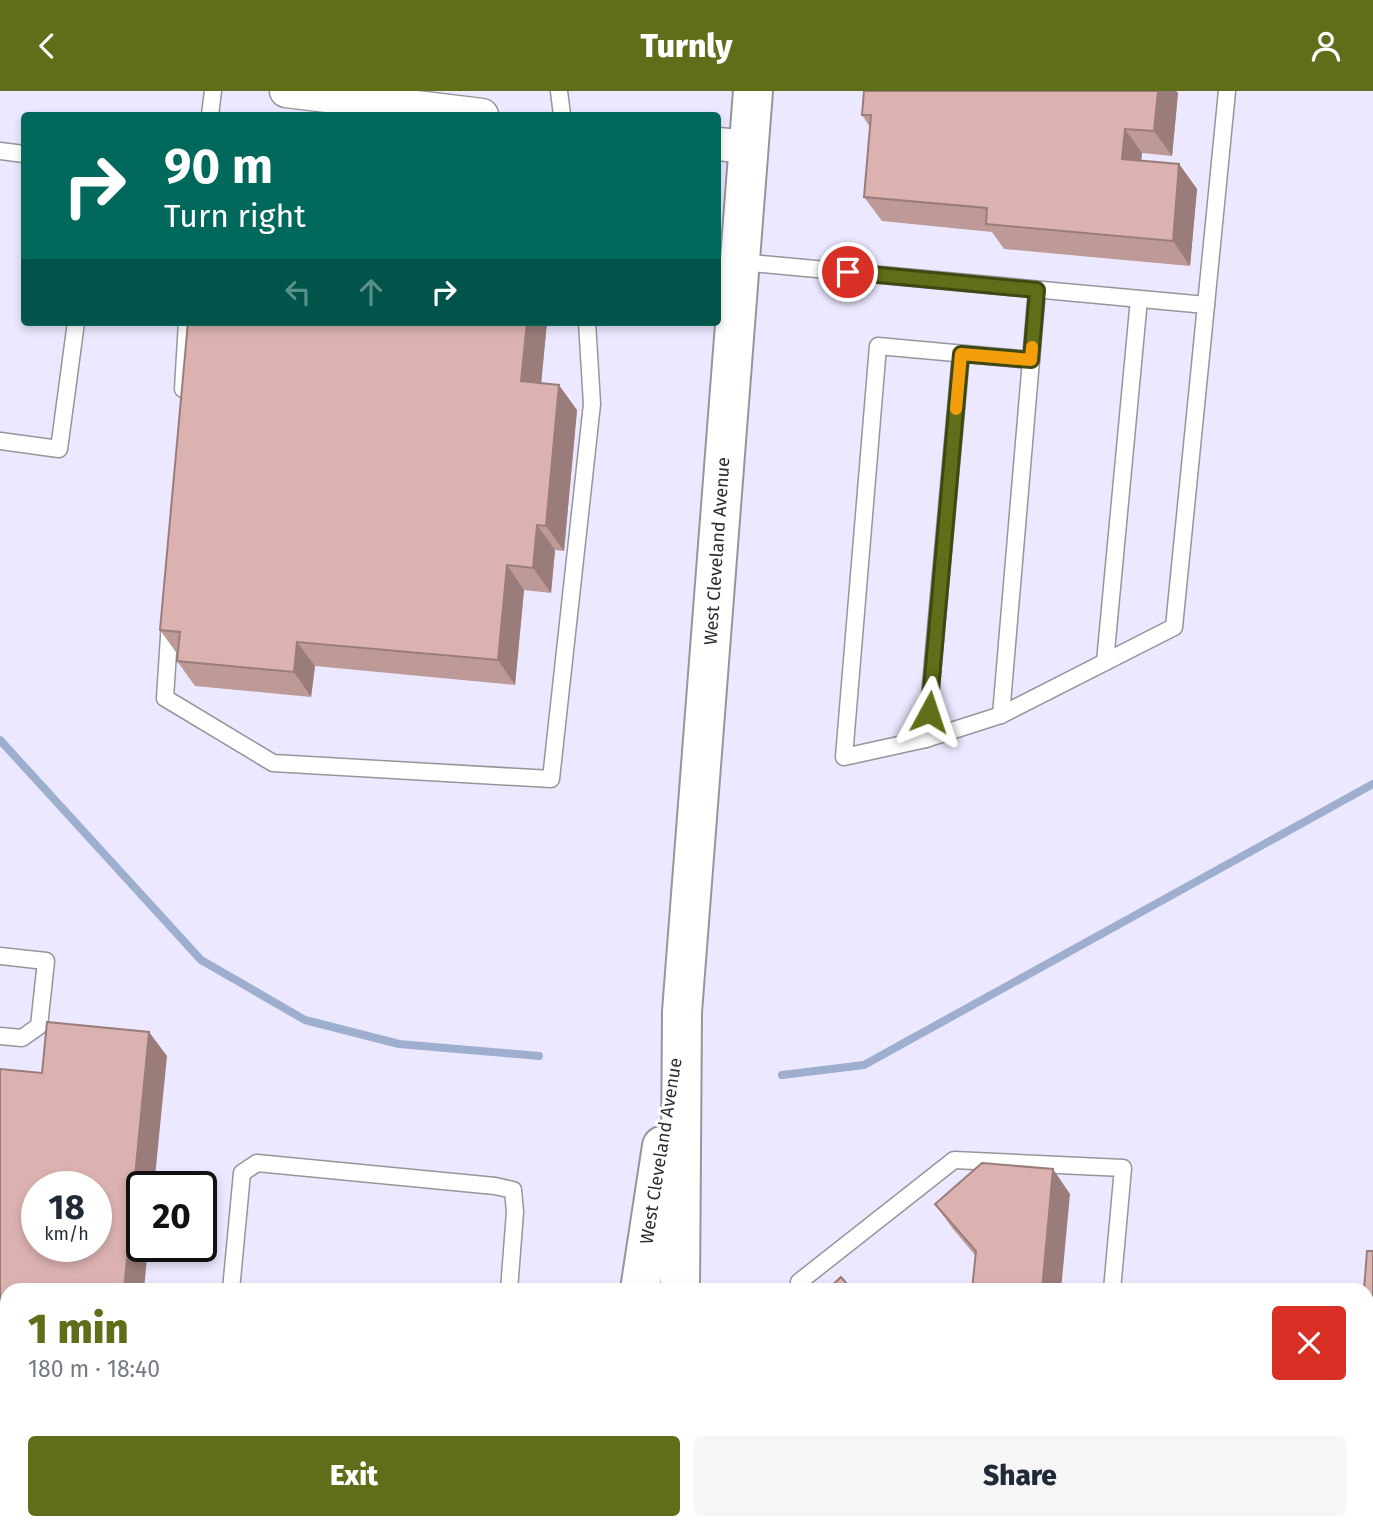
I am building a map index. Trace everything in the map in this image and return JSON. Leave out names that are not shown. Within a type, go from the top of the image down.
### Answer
[{"type":"main road","name":"West Cleveland Avenue","points":[[680,1283],[682,1012],[740,262],[733,146],[753,91]]},
{"type":"main road","name":"West Cleveland Avenue","points":[[641,1283],[682,1012]]},
{"type":"street","points":[[302,92],[459,112]]},
{"type":"lane","points":[[211,112],[213,91]]},
{"type":"lane","points":[[559,91],[562,112]]},
{"type":"lane","points":[[1031,360],[877,346],[844,757],[926,739],[1000,715],[1174,627],[1227,91]]},
{"type":"lane","points":[[0,151],[21,154]]},
{"type":"lane","points":[[740,262],[1206,305]]},
{"type":"lane","points":[[1000,715],[1037,290]]},
{"type":"lane","points":[[1105,662],[1139,299]]},
{"type":"lane","points":[[0,441],[60,449],[75,326]]},
{"type":"lane","points":[[182,402],[187,326]]},
{"type":"lane","points":[[171,604],[165,698],[272,763],[551,779],[592,404],[587,326]]},
{"type":"lane","points":[[926,739],[961,354]]},
{"type":"lane","points":[[0,956],[46,961],[39,1026],[22,1038],[0,1036]]},
{"type":"lane","points":[[799,1283],[954,1160],[1124,1168],[1113,1283]]},
{"type":"lane","points":[[232,1283],[242,1173],[257,1163],[513,1190],[515,1212],[510,1283]]},
{"type":"shaded area","points":[[0,91],[1373,91],[1373,1283],[0,1283]]},
{"type":"building","points":[[864,91],[1158,91],[1154,131],[1125,129],[1122,159],[1179,164],[1173,241],[986,224],[987,208],[864,197],[871,115],[862,115]]},
{"type":"building","points":[[188,326],[527,326],[521,381],[559,385],[546,526],[537,525],[533,568],[507,565],[498,660],[297,642],[294,672],[177,661],[180,632],[160,630]]},
{"type":"building","points":[[47,1022],[149,1032],[136,1171],[126,1171],[125,1283],[0,1283],[0,1069],[42,1073]]},
{"type":"building","points":[[982,1163],[1053,1169],[1043,1283],[973,1283],[976,1251],[935,1204]]},
{"type":"building","points":[[1367,1251],[1373,1251],[1373,1283],[1365,1283]]},
{"type":"building","points":[[841,1277],[846,1283],[835,1283]]},
{"type":"waterway","points":[[0,740],[201,960],[305,1020],[399,1044],[539,1056]]},
{"type":"waterway","points":[[782,1075],[864,1065],[1373,784]]},
{"type":"slow traffic","points":[[956,409],[961,354],[1031,360],[1032,347]]},
{"type":"route","points":[[848,272],[1037,290],[1031,360],[961,354],[929,712]]}]
